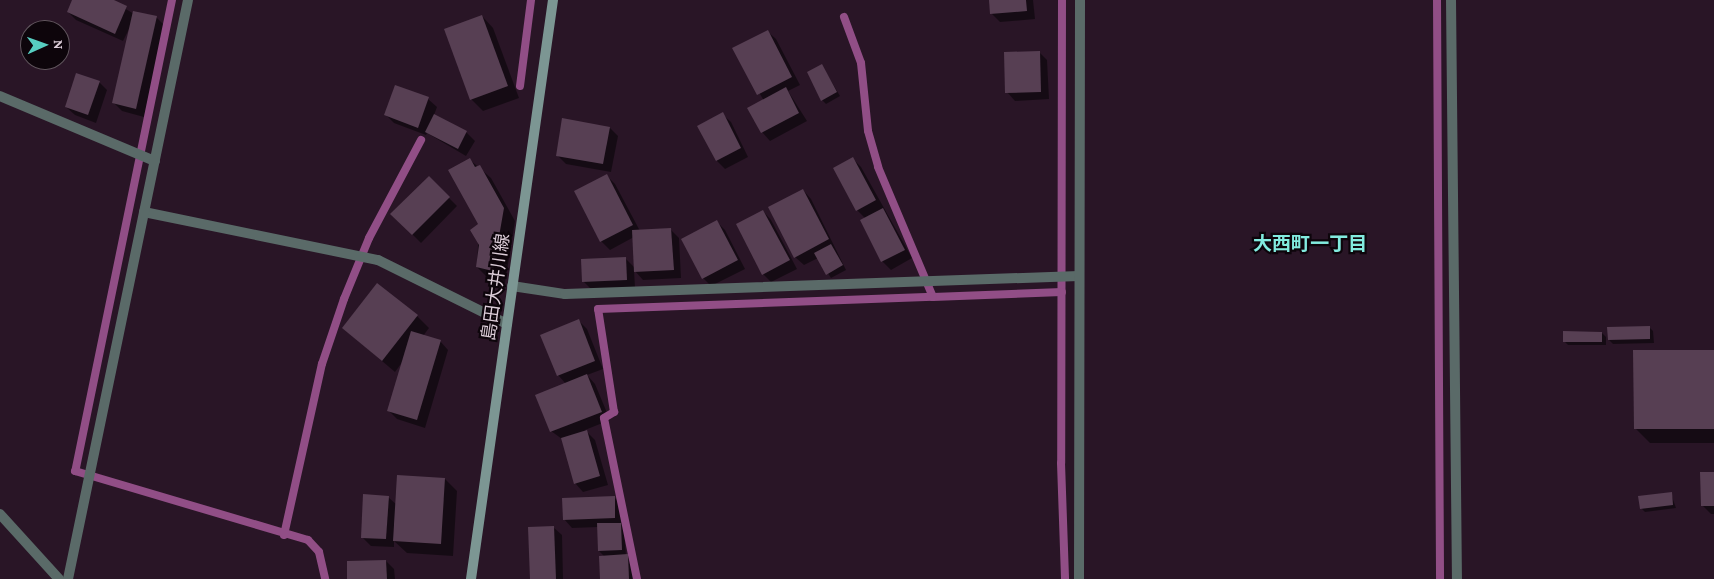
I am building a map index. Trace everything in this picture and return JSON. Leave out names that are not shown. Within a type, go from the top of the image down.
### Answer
[{"type":"main road","name":"島田大井川線","points":[[471,579],[553,0]]},
{"type":"street","points":[[68,579],[188,0]]},
{"type":"street","points":[[1079,579],[1080,0]]},
{"type":"street","points":[[1451,0],[1457,579]]},
{"type":"street","points":[[0,96],[155,161]]},
{"type":"street","points":[[144,212],[378,260],[507,324]]},
{"type":"street","points":[[512,286],[565,294],[1080,276]]},
{"type":"street","points":[[0,514],[59,579]]},
{"type":"building","points":[[72,0],[114,0],[127,6],[115,34],[67,12]]},
{"type":"building","points":[[989,0],[1026,0],[1027,11],[990,14]]},
{"type":"building","points":[[133,11],[157,16],[136,109],[112,103]]},
{"type":"building","points":[[482,15],[508,86],[470,100],[444,29]]},
{"type":"building","points":[[768,30],[792,77],[757,95],[732,48]]},
{"type":"building","points":[[1040,51],[1041,92],[1005,93],[1004,52]]},
{"type":"building","points":[[822,64],[837,92],[821,101],[807,72]]},
{"type":"building","points":[[76,73],[100,81],[88,115],[65,107]]},
{"type":"building","points":[[395,85],[429,97],[418,128],[384,115]]},
{"type":"building","points":[[786,87],[799,113],[761,133],[747,108]]},
{"type":"building","points":[[723,112],[741,148],[716,161],[697,126]]},
{"type":"building","points":[[434,114],[467,131],[458,149],[425,132]]},
{"type":"building","points":[[562,118],[610,127],[603,164],[556,156]]},
{"type":"building","points":[[853,157],[876,200],[856,211],[833,168]]},
{"type":"building","points":[[470,158],[475,167],[480,165],[504,208],[493,271],[476,267],[479,245],[470,230],[478,224],[448,170]]},
{"type":"building","points":[[607,174],[633,225],[600,242],[574,191]]},
{"type":"building","points":[[429,176],[450,197],[412,235],[390,214]]},
{"type":"building","points":[[803,189],[829,239],[794,258],[768,207]]},
{"type":"building","points":[[883,208],[905,250],[881,262],[860,220]]},
{"type":"building","points":[[763,210],[790,260],[762,275],[736,224]]},
{"type":"building","points":[[717,220],[738,260],[702,279],[681,239]]},
{"type":"building","points":[[671,228],[674,270],[634,272],[632,230]]},
{"type":"building","points":[[831,244],[843,265],[826,275],[814,253]]},
{"type":"building","points":[[626,257],[627,280],[582,282],[581,259]]},
{"type":"building","points":[[377,283],[418,315],[382,361],[342,328]]},
{"type":"building","points":[[579,319],[595,361],[557,376],[540,335]]},
{"type":"building","points":[[1650,326],[1650,339],[1608,340],[1607,327]]},
{"type":"building","points":[[411,331],[441,340],[417,420],[387,411]]},
{"type":"building","points":[[1563,331],[1602,332],[1602,342],[1563,342]]},
{"type":"building","points":[[1633,350],[1714,350],[1714,429],[1634,429]]},
{"type":"building","points":[[587,374],[602,412],[550,432],[535,395]]},
{"type":"building","points":[[587,430],[600,476],[574,484],[561,438]]},
{"type":"building","points":[[1700,472],[1714,472],[1714,506],[1701,506]]},
{"type":"building","points":[[397,475],[445,478],[441,544],[393,541]]},
{"type":"building","points":[[1672,492],[1673,505],[1640,509],[1638,496]]},
{"type":"building","points":[[363,494],[389,496],[386,539],[361,538]]},
{"type":"building","points":[[615,496],[615,518],[563,520],[562,498]]},
{"type":"building","points":[[597,523],[621,523],[622,550],[598,551]]},
{"type":"building","points":[[554,526],[556,579],[530,579],[528,527]]},
{"type":"building","points":[[628,554],[629,579],[600,579],[599,556]]},
{"type":"building","points":[[386,560],[387,579],[347,579],[347,561]]},
{"type":"waterway","points":[[172,0],[75,471],[308,540],[319,552],[325,579]]},
{"type":"waterway","points":[[520,86],[531,0]]},
{"type":"waterway","points":[[1062,0],[1061,463],[1065,579]]},
{"type":"waterway","points":[[1437,0],[1440,579]]},
{"type":"waterway","points":[[844,17],[861,63],[868,131],[878,167],[933,297],[1062,292]]},
{"type":"waterway","points":[[284,535],[322,364],[344,299],[369,238],[421,140]]},
{"type":"waterway","points":[[637,579],[604,418],[614,412],[598,309],[933,297]]},
{"type":"district","name":"大西町一丁目","points":[[1310,244]]}]
